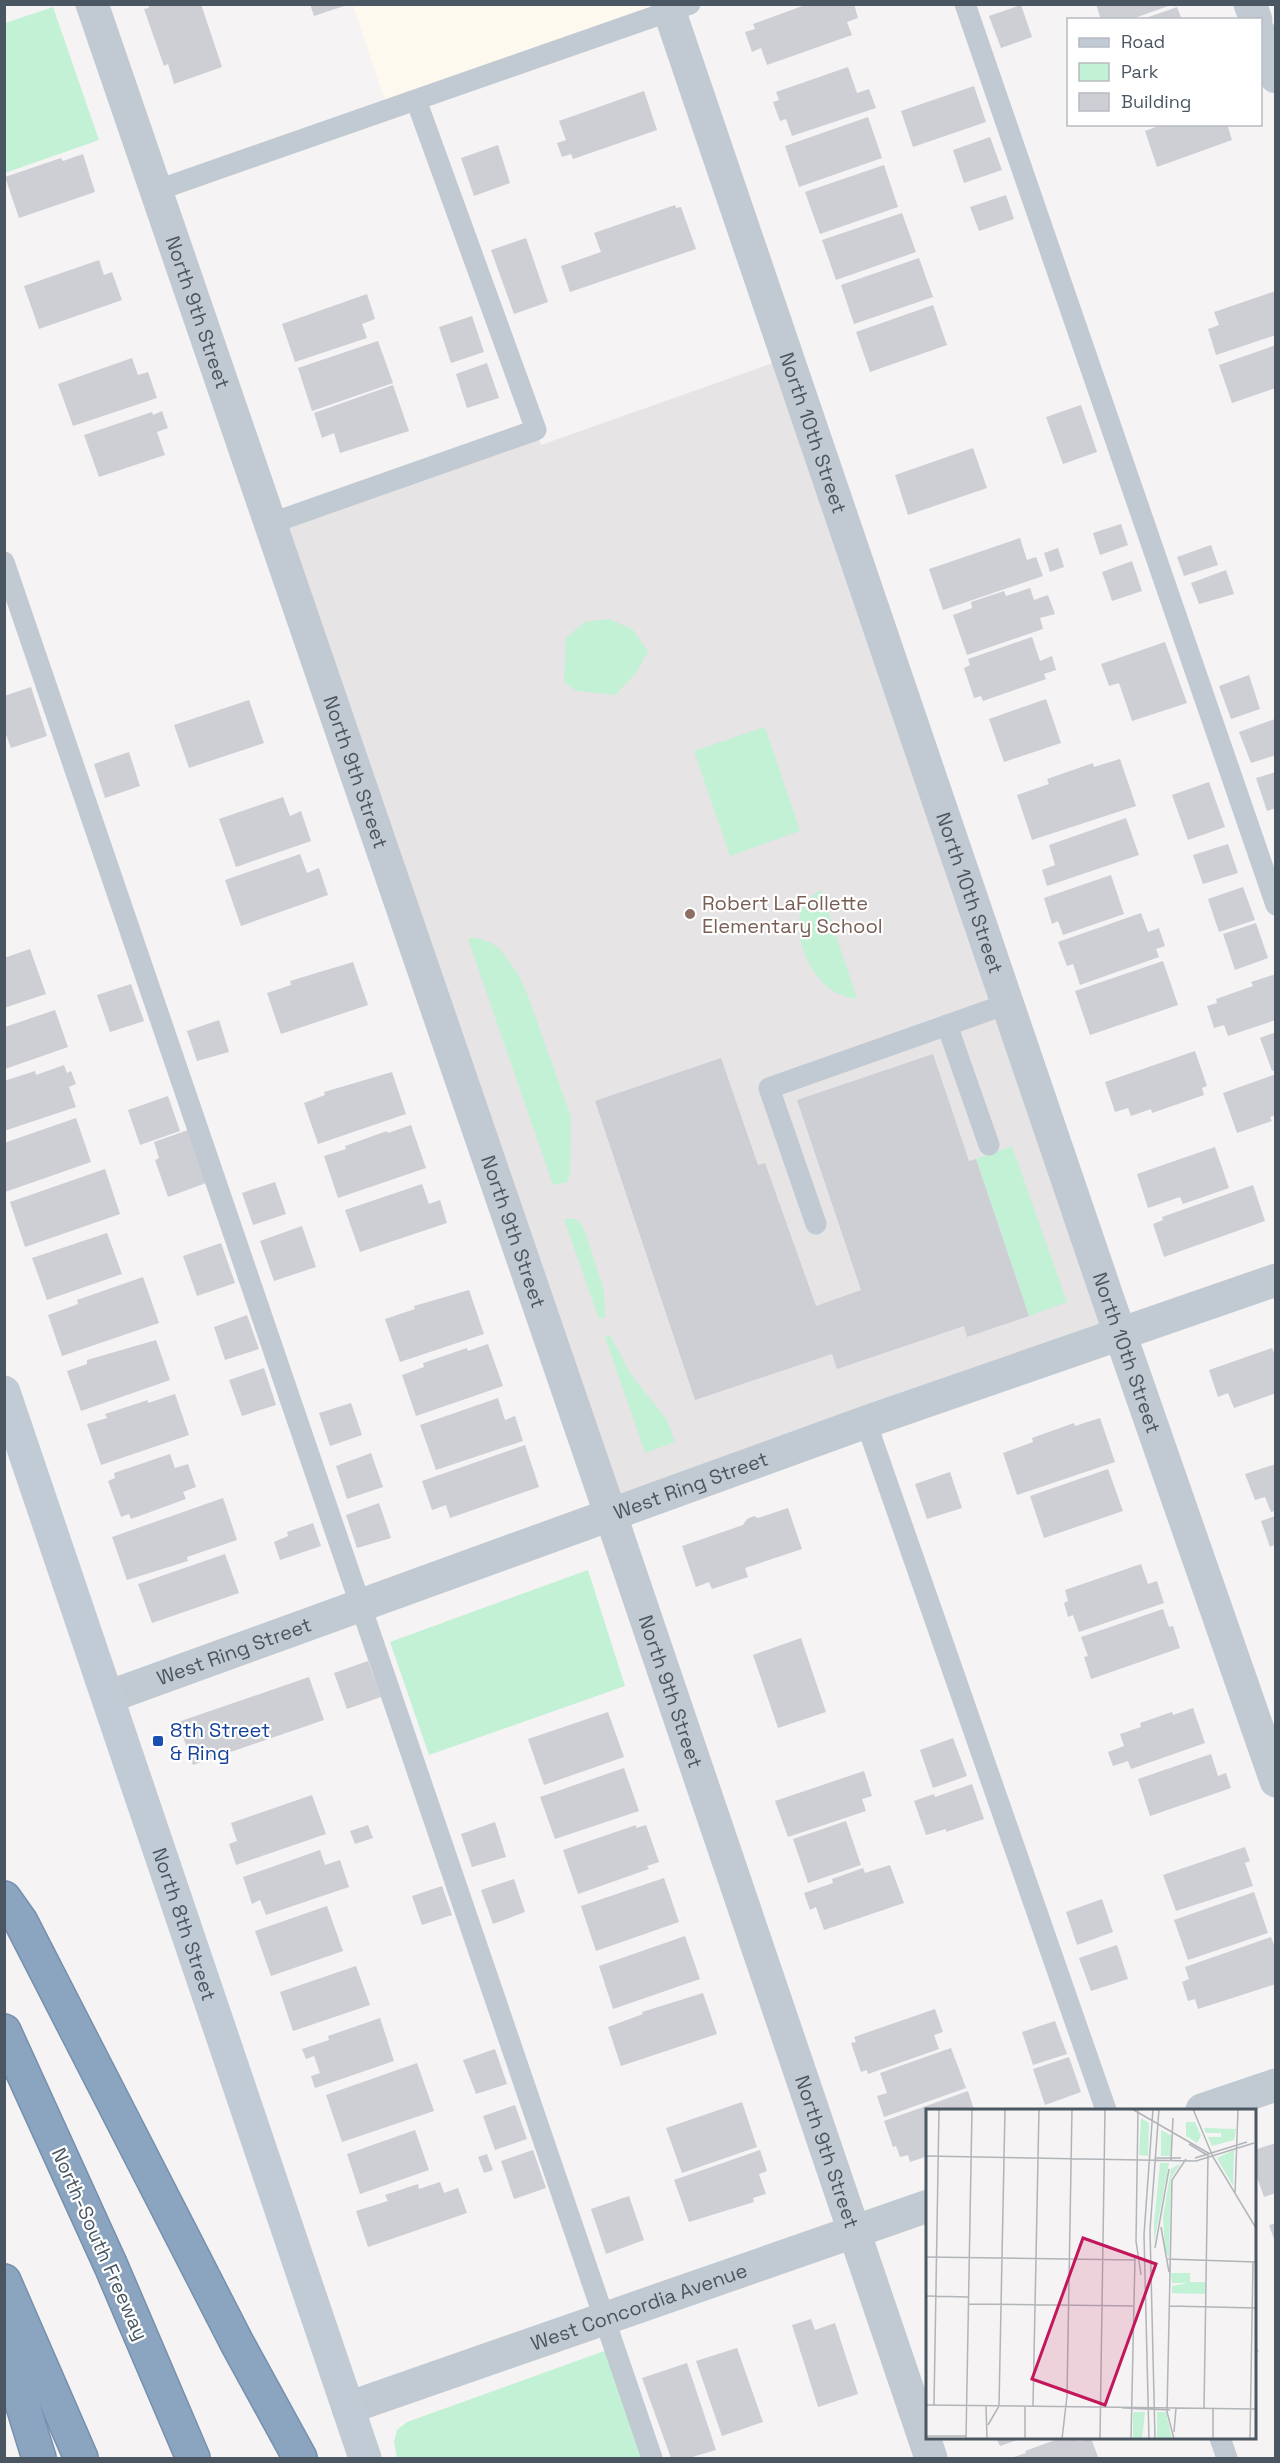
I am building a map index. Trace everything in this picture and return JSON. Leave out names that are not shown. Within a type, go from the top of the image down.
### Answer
[{"type":"highway","points":[[4,1898],[21,1922],[237,2343],[300,2458]]},
{"type":"highway","name":"North-South Freeway","points":[[4,2031],[111,2266],[193,2458]]},
{"type":"highway","points":[[4,2281],[81,2458]]},
{"type":"highway","points":[[4,2345],[39,2458]]},
{"type":"street","name":"North 9th Street","points":[[92,4],[610,1513],[931,2458]]},
{"type":"street","name":"North 10th Street","points":[[675,7],[1007,1004],[1275,1781]]},
{"type":"street","points":[[1262,40],[1275,77]]},
{"type":"street","name":"West Ring Street","points":[[108,1697],[610,1513],[1275,1280]]},
{"type":"street","name":"North 8th Street","points":[[4,1392],[365,2458]]},
{"type":"street","points":[[1206,2109],[1275,2085]]},
{"type":"street","name":"West Concordia Avenue","points":[[348,2408],[926,2206]]},
{"type":"lane","points":[[965,4],[1275,905]]},
{"type":"lane","points":[[155,191],[675,7]]},
{"type":"lane","points":[[269,524],[537,430],[416,100]]},
{"type":"lane","points":[[4,562],[363,1605],[652,2458]]},
{"type":"lane","points":[[816,1224],[769,1088],[1007,1004]]},
{"type":"lane","points":[[947,1025],[989,1145]]},
{"type":"lane","points":[[866,1422],[1106,2109]]},
{"type":"lane","points":[[1220,2439],[1227,2458]]},
{"type":"shaded area","points":[[667,4],[388,110],[353,5]]},
{"type":"shaded area","name":"Robert LaFollette Elementary School","points":[[787,358],[1120,1334],[610,1513],[269,524],[536,430],[541,445]]},
{"type":"green space","points":[[53,7],[99,140],[5,173],[5,23]]},
{"type":"green space","points":[[609,619],[632,629],[648,651],[636,673],[615,695],[577,691],[564,682],[566,638],[585,622]]},
{"type":"green space","points":[[765,727],[800,831],[730,856],[694,751]]},
{"type":"green space","points":[[821,890],[857,998],[848,998],[839,994],[820,980],[802,946],[799,921],[802,907]]},
{"type":"green space","points":[[473,937],[490,942],[500,949],[518,974],[528,996],[571,1117],[570,1173],[567,1182],[553,1185],[468,939]]},
{"type":"green space","points":[[1012,1146],[1067,1302],[1029,1316],[976,1159]]},
{"type":"green space","points":[[564,1219],[576,1219],[583,1226],[604,1290],[605,1317],[599,1319]]},
{"type":"green space","points":[[610,1335],[630,1373],[667,1420],[675,1442],[645,1453],[605,1337]]},
{"type":"green space","points":[[588,1570],[625,1686],[429,1755],[390,1642]]},
{"type":"green space","points":[[607,2350],[643,2458],[397,2458],[394,2442],[397,2430],[407,2422]]},
{"type":"building","points":[[148,4],[201,4],[222,67],[174,84],[168,64],[164,66],[144,9],[149,8]]},
{"type":"building","points":[[310,4],[347,4],[347,5],[314,16]]},
{"type":"building","points":[[808,4],[854,4],[858,18],[847,22],[852,35],[767,65],[761,48],[752,52],[745,32],[755,29],[753,24]]},
{"type":"building","points":[[1096,4],[1171,4],[1135,18],[1100,18]]},
{"type":"building","points":[[1021,5],[1032,37],[1001,48],[989,16]]},
{"type":"building","points":[[1177,7],[1181,18],[1146,18]]},
{"type":"building","points":[[848,67],[857,93],[869,89],[876,108],[792,136],[786,119],[780,121],[773,102],[779,100],[776,92]]},
{"type":"building","points":[[974,86],[986,122],[913,147],[901,111]]},
{"type":"building","points":[[644,91],[657,130],[573,159],[571,154],[562,157],[557,143],[566,140],[559,121]]},
{"type":"building","points":[[868,117],[882,158],[799,187],[785,146]]},
{"type":"building","points":[[1159,126],[1228,126],[1232,140],[1157,167],[1145,131]]},
{"type":"building","points":[[990,137],[1002,170],[964,183],[953,150]]},
{"type":"building","points":[[498,145],[510,183],[474,196],[461,158]]},
{"type":"building","points":[[83,154],[95,192],[19,218],[5,177],[61,158],[63,161]]},
{"type":"building","points":[[884,165],[898,207],[820,234],[805,192]]},
{"type":"building","points":[[1006,195],[1014,219],[979,231],[970,207]]},
{"type":"building","points":[[675,205],[676,208],[681,207],[696,249],[570,292],[561,266],[601,252],[594,233]]},
{"type":"building","points":[[902,213],[916,252],[836,280],[822,240]]},
{"type":"building","points":[[526,238],[548,302],[514,314],[491,250]]},
{"type":"building","points":[[919,258],[933,297],[854,324],[841,285]]},
{"type":"building","points":[[99,260],[104,275],[112,272],[122,300],[39,329],[24,286]]},
{"type":"building","points":[[1276,291],[1276,335],[1216,355],[1208,329],[1219,325],[1214,312]]},
{"type":"building","points":[[367,294],[375,319],[362,324],[367,338],[295,362],[282,324]]},
{"type":"building","points":[[933,305],[947,345],[870,372],[856,332]]},
{"type":"building","points":[[472,316],[484,352],[451,363],[439,327]]},
{"type":"building","points":[[378,341],[393,383],[312,411],[298,368]]},
{"type":"building","points":[[1276,345],[1276,388],[1232,403],[1219,365]]},
{"type":"building","points":[[132,358],[138,375],[148,372],[157,398],[73,426],[58,384]]},
{"type":"building","points":[[487,363],[499,398],[467,408],[456,374]]},
{"type":"building","points":[[393,385],[409,431],[340,453],[334,433],[322,438],[314,413]]},
{"type":"building","points":[[1081,405],[1097,452],[1063,464],[1046,417]]},
{"type":"building","points":[[162,411],[168,428],[157,432],[165,455],[99,477],[84,435],[152,412],[153,415]]},
{"type":"building","points":[[973,448],[987,488],[908,515],[895,475]]},
{"type":"building","points":[[1121,524],[1128,545],[1100,555],[1093,533]]},
{"type":"building","points":[[1020,538],[1027,560],[1036,557],[1043,576],[943,610],[929,569]]},
{"type":"building","points":[[1211,545],[1218,565],[1184,576],[1177,557]]},
{"type":"building","points":[[1058,548],[1064,567],[1050,572],[1044,553]]},
{"type":"building","points":[[1132,561],[1142,591],[1112,601],[1102,572]]},
{"type":"building","points":[[1226,570],[1234,594],[1199,604],[1191,583]]},
{"type":"building","points":[[1030,588],[1034,600],[1048,595],[1055,614],[1040,618],[1043,629],[967,655],[953,615],[972,608],[971,602],[1004,591],[1006,596]]},
{"type":"building","points":[[1032,637],[1040,661],[1052,656],[1056,670],[1044,674],[1046,679],[983,701],[981,696],[974,698],[964,668],[970,665],[968,659]]},
{"type":"building","points":[[1165,642],[1187,703],[1132,721],[1119,683],[1109,686],[1101,664]]},
{"type":"building","points":[[1249,675],[1260,709],[1231,719],[1219,686]]},
{"type":"building","points":[[31,687],[47,736],[11,748],[4,729],[4,696]]},
{"type":"building","points":[[1046,699],[1061,743],[1004,762],[989,719]]},
{"type":"building","points":[[249,700],[264,743],[189,768],[174,725]]},
{"type":"building","points":[[1275,719],[1276,755],[1251,763],[1239,732]]},
{"type":"building","points":[[129,752],[140,786],[105,798],[94,764]]},
{"type":"building","points":[[1120,759],[1136,806],[1032,840],[1017,795],[1049,784],[1047,779],[1093,763],[1094,767]]},
{"type":"building","points":[[1276,772],[1276,808],[1267,811],[1256,778]]},
{"type":"building","points":[[1209,782],[1225,827],[1188,840],[1172,795]]},
{"type":"building","points":[[283,797],[290,816],[301,811],[311,841],[236,867],[219,819]]},
{"type":"building","points":[[1126,818],[1139,855],[1047,886],[1042,870],[1055,865],[1049,845]]},
{"type":"building","points":[[1228,844],[1238,873],[1203,884],[1193,855]]},
{"type":"building","points":[[300,854],[307,873],[319,868],[328,895],[241,926],[225,880]]},
{"type":"building","points":[[1111,875],[1124,914],[1063,935],[1058,921],[1052,924],[1044,898]]},
{"type":"building","points":[[1243,887],[1255,920],[1219,932],[1208,899]]},
{"type":"building","points":[[1141,913],[1148,932],[1159,928],[1165,946],[1156,949],[1159,957],[1080,985],[1073,964],[1067,966],[1058,942]]},
{"type":"building","points":[[1256,923],[1268,958],[1235,970],[1223,934]]},
{"type":"building","points":[[30,949],[46,994],[4,1008],[4,958]]},
{"type":"building","points":[[1163,961],[1178,1005],[1090,1035],[1075,991]]},
{"type":"building","points":[[353,962],[368,1005],[281,1034],[267,993],[291,985],[290,981]]},
{"type":"building","points":[[1276,974],[1276,1020],[1228,1036],[1224,1025],[1214,1028],[1207,1006],[1217,1003],[1216,999],[1253,986],[1251,982]]},
{"type":"building","points":[[131,984],[144,1021],[110,1032],[97,995]]},
{"type":"building","points":[[55,1010],[68,1047],[5,1069],[5,1027]]},
{"type":"building","points":[[219,1020],[229,1052],[197,1061],[187,1031]]},
{"type":"building","points":[[1276,1032],[1276,1070],[1272,1071],[1260,1038]]},
{"type":"building","points":[[1195,1051],[1207,1086],[1202,1088],[1204,1095],[1152,1113],[1151,1109],[1131,1116],[1128,1108],[1115,1112],[1105,1082]]},
{"type":"building","points":[[933,1054],[969,1161],[976,1159],[1029,1316],[967,1337],[964,1326],[837,1369],[832,1354],[695,1400],[595,1101],[721,1058],[758,1165],[765,1163],[816,1306],[861,1290],[797,1100]]},
{"type":"building","points":[[64,1065],[67,1073],[71,1071],[76,1084],[69,1087],[76,1107],[4,1131],[4,1081],[35,1071],[36,1075]]},
{"type":"building","points":[[392,1072],[406,1114],[318,1144],[304,1103],[325,1095],[324,1092]]},
{"type":"building","points":[[1276,1074],[1276,1115],[1270,1117],[1272,1121],[1237,1133],[1223,1093]]},
{"type":"building","points":[[168,1096],[180,1131],[140,1145],[128,1110]]},
{"type":"building","points":[[76,1118],[91,1162],[5,1192],[4,1143]]},
{"type":"building","points":[[411,1125],[426,1168],[338,1198],[324,1156],[387,1131],[388,1133]]},
{"type":"building","points":[[188,1130],[206,1183],[168,1197],[155,1160],[159,1158],[154,1142]]},
{"type":"building","points":[[1215,1147],[1229,1188],[1183,1204],[1180,1197],[1148,1208],[1137,1174]]},
{"type":"building","points":[[105,1169],[120,1214],[25,1247],[10,1202]]},
{"type":"building","points":[[275,1182],[286,1214],[253,1225],[242,1193]]},
{"type":"building","points":[[422,1184],[429,1204],[440,1200],[447,1223],[360,1252],[345,1210]]},
{"type":"building","points":[[1253,1185],[1265,1221],[1164,1257],[1153,1224],[1163,1220],[1162,1217]]},
{"type":"building","points":[[302,1226],[316,1267],[274,1281],[260,1241]]},
{"type":"building","points":[[107,1233],[122,1274],[47,1300],[32,1258]]},
{"type":"building","points":[[221,1243],[235,1283],[197,1296],[183,1256]]},
{"type":"building","points":[[143,1277],[159,1323],[62,1356],[48,1315],[78,1304],[77,1300]]},
{"type":"building","points":[[469,1290],[484,1334],[400,1362],[385,1319],[415,1309],[414,1306]]},
{"type":"building","points":[[247,1315],[259,1349],[225,1360],[214,1327]]},
{"type":"building","points":[[156,1340],[170,1380],[81,1411],[67,1371],[87,1364],[87,1360]]},
{"type":"building","points":[[488,1344],[503,1386],[416,1416],[402,1375],[424,1367],[423,1363],[467,1348],[468,1351]]},
{"type":"building","points":[[1272,1348],[1276,1357],[1276,1393],[1234,1408],[1228,1393],[1218,1397],[1209,1370]]},
{"type":"building","points":[[264,1368],[276,1405],[242,1416],[229,1380]]},
{"type":"building","points":[[175,1394],[189,1435],[101,1465],[87,1424],[107,1418],[105,1414]]},
{"type":"building","points":[[498,1398],[505,1420],[515,1416],[523,1441],[436,1470],[420,1425]]},
{"type":"building","points":[[351,1403],[362,1435],[330,1446],[319,1413]]},
{"type":"building","points":[[1100,1418],[1115,1462],[1017,1495],[1003,1453],[1033,1442],[1032,1438],[1074,1423],[1075,1426]]},
{"type":"building","points":[[525,1445],[539,1487],[450,1518],[446,1505],[432,1510],[422,1481]]},
{"type":"building","points":[[371,1453],[383,1487],[347,1499],[336,1466]]},
{"type":"building","points":[[170,1454],[175,1468],[188,1464],[196,1487],[183,1492],[186,1499],[131,1519],[129,1514],[121,1517],[108,1481],[115,1478],[114,1473]]},
{"type":"building","points":[[1276,1464],[1276,1511],[1271,1512],[1265,1497],[1255,1500],[1245,1474]]},
{"type":"building","points":[[1108,1469],[1123,1511],[1044,1538],[1030,1496]]},
{"type":"building","points":[[950,1472],[962,1508],[927,1519],[915,1484]]},
{"type":"building","points":[[223,1498],[237,1540],[187,1557],[188,1561],[127,1580],[112,1537]]},
{"type":"building","points":[[379,1503],[391,1538],[357,1548],[346,1515]]},
{"type":"building","points":[[788,1508],[802,1549],[745,1568],[748,1577],[712,1589],[709,1582],[696,1587],[682,1546],[743,1525],[747,1519],[754,1516],[758,1518]]},
{"type":"building","points":[[1276,1516],[1276,1544],[1270,1547],[1261,1521]]},
{"type":"building","points":[[313,1523],[321,1546],[280,1560],[274,1542],[288,1536],[287,1532]]},
{"type":"building","points":[[225,1554],[239,1593],[152,1623],[138,1584]]},
{"type":"building","points":[[1141,1564],[1148,1584],[1157,1581],[1164,1603],[1079,1632],[1073,1615],[1068,1617],[1064,1603],[1068,1601],[1065,1590]]},
{"type":"building","points":[[1163,1609],[1169,1627],[1173,1626],[1180,1648],[1091,1679],[1084,1657],[1088,1656],[1081,1637]]},
{"type":"building","points":[[801,1638],[826,1712],[778,1728],[753,1655]]},
{"type":"building","points":[[368,1661],[381,1697],[347,1709],[334,1673]]},
{"type":"building","points":[[309,1677],[324,1720],[193,1765],[178,1722]]},
{"type":"building","points":[[1193,1708],[1205,1743],[1131,1769],[1128,1761],[1113,1766],[1108,1752],[1124,1746],[1120,1734],[1141,1727],[1140,1723],[1172,1712],[1173,1715]]},
{"type":"building","points":[[608,1712],[624,1757],[544,1785],[528,1739]]},
{"type":"building","points":[[953,1738],[967,1776],[933,1788],[920,1750]]},
{"type":"building","points":[[1211,1754],[1218,1776],[1226,1773],[1231,1788],[1150,1816],[1138,1779]]},
{"type":"building","points":[[624,1768],[639,1811],[555,1839],[540,1797]]},
{"type":"building","points":[[864,1771],[872,1796],[862,1799],[866,1811],[788,1837],[775,1801]]},
{"type":"building","points":[[972,1784],[984,1819],[946,1832],[946,1829],[926,1835],[914,1801],[934,1794],[935,1797]]},
{"type":"building","points":[[312,1795],[326,1834],[236,1865],[229,1844],[237,1841],[231,1823]]},
{"type":"building","points":[[846,1821],[861,1865],[808,1883],[793,1839]]},
{"type":"building","points":[[495,1822],[506,1857],[472,1867],[461,1834]]},
{"type":"building","points":[[368,1825],[373,1838],[355,1844],[350,1831]]},
{"type":"building","points":[[636,1825],[636,1828],[646,1825],[659,1862],[647,1866],[649,1869],[578,1894],[563,1850]]},
{"type":"building","points":[[1245,1847],[1250,1861],[1245,1863],[1253,1886],[1176,1911],[1163,1875]]},
{"type":"building","points":[[320,1850],[325,1865],[340,1860],[349,1887],[266,1915],[260,1900],[252,1904],[243,1877]]},
{"type":"building","points":[[890,1865],[904,1903],[824,1930],[816,1907],[810,1910],[804,1893],[833,1883],[832,1879],[863,1868],[865,1873]]},
{"type":"building","points":[[664,1878],[679,1922],[596,1951],[581,1906]]},
{"type":"building","points":[[514,1879],[525,1912],[493,1924],[481,1890]]},
{"type":"building","points":[[442,1886],[452,1915],[422,1925],[412,1896]]},
{"type":"building","points":[[1254,1892],[1268,1933],[1188,1960],[1174,1920]]},
{"type":"building","points":[[1102,1899],[1113,1932],[1077,1945],[1066,1912]]},
{"type":"building","points":[[327,1906],[343,1951],[271,1976],[255,1931]]},
{"type":"building","points":[[685,1936],[700,1979],[613,2009],[599,1966]]},
{"type":"building","points":[[1271,1937],[1276,1950],[1276,1984],[1198,2009],[1195,1999],[1188,2001],[1182,1982],[1189,1979],[1185,1967]]},
{"type":"building","points":[[1117,1945],[1128,1979],[1091,1991],[1079,1958]]},
{"type":"building","points":[[356,1966],[370,2005],[293,2031],[280,1992]]},
{"type":"building","points":[[703,1993],[717,2034],[621,2066],[608,2027],[643,2014],[642,2012]]},
{"type":"building","points":[[935,2009],[943,2032],[934,2035],[939,2049],[868,2074],[867,2070],[861,2072],[851,2043],[856,2042],[854,2037]]},
{"type":"building","points":[[380,2018],[394,2061],[315,2088],[311,2076],[320,2073],[314,2056],[306,2059],[302,2049],[329,2040],[328,2036]]},
{"type":"building","points":[[1055,2021],[1067,2054],[1033,2065],[1022,2032]]},
{"type":"building","points":[[951,2048],[966,2088],[884,2117],[877,2096],[887,2093],[880,2073]]},
{"type":"building","points":[[495,2049],[507,2084],[476,2094],[463,2060]]},
{"type":"building","points":[[1069,2057],[1081,2092],[1045,2105],[1033,2069]]},
{"type":"building","points":[[417,2063],[434,2111],[342,2142],[326,2095]]},
{"type":"building","points":[[968,2091],[974,2109],[926,2109],[926,2157],[910,2162],[908,2155],[900,2157],[896,2146],[893,2147],[884,2121]]},
{"type":"building","points":[[742,2102],[757,2147],[682,2173],[666,2128]]},
{"type":"building","points":[[515,2105],[527,2139],[495,2150],[483,2116]]},
{"type":"building","points":[[415,2130],[429,2170],[360,2194],[347,2154]]},
{"type":"building","points":[[1276,2143],[1276,2193],[1264,2197],[1256,2175],[1256,2149]]},
{"type":"building","points":[[533,2150],[546,2188],[514,2199],[501,2161]]},
{"type":"building","points":[[760,2150],[767,2171],[759,2174],[766,2194],[753,2198],[754,2202],[689,2222],[674,2180]]},
{"type":"building","points":[[487,2154],[493,2170],[484,2173],[478,2157]]},
{"type":"building","points":[[440,2182],[444,2193],[458,2188],[467,2213],[368,2247],[356,2211],[388,2201],[385,2195],[418,2184],[419,2189]]},
{"type":"building","points":[[629,2196],[644,2240],[606,2254],[591,2209]]},
{"type":"building","points":[[1276,2223],[1276,2242],[1275,2242],[1269,2225]]},
{"type":"building","points":[[811,2319],[815,2330],[835,2323],[858,2394],[818,2407],[792,2325]]},
{"type":"building","points":[[737,2348],[763,2422],[722,2436],[696,2361]]},
{"type":"building","points":[[687,2363],[716,2450],[689,2458],[671,2458],[642,2378]]},
{"type":"building","points":[[996,2439],[1020,2439],[1000,2446]]},
{"type":"building","points":[[1058,2439],[1078,2439],[1079,2441],[1091,2439],[1098,2457],[1011,2458],[1026,2453],[1025,2451]]},
{"type":"place","name":"Robert LaFollette Elementary School","points":[[690,914]]},
{"type":"place","name":"8th Street & Ring","points":[[158,1741]]}]
